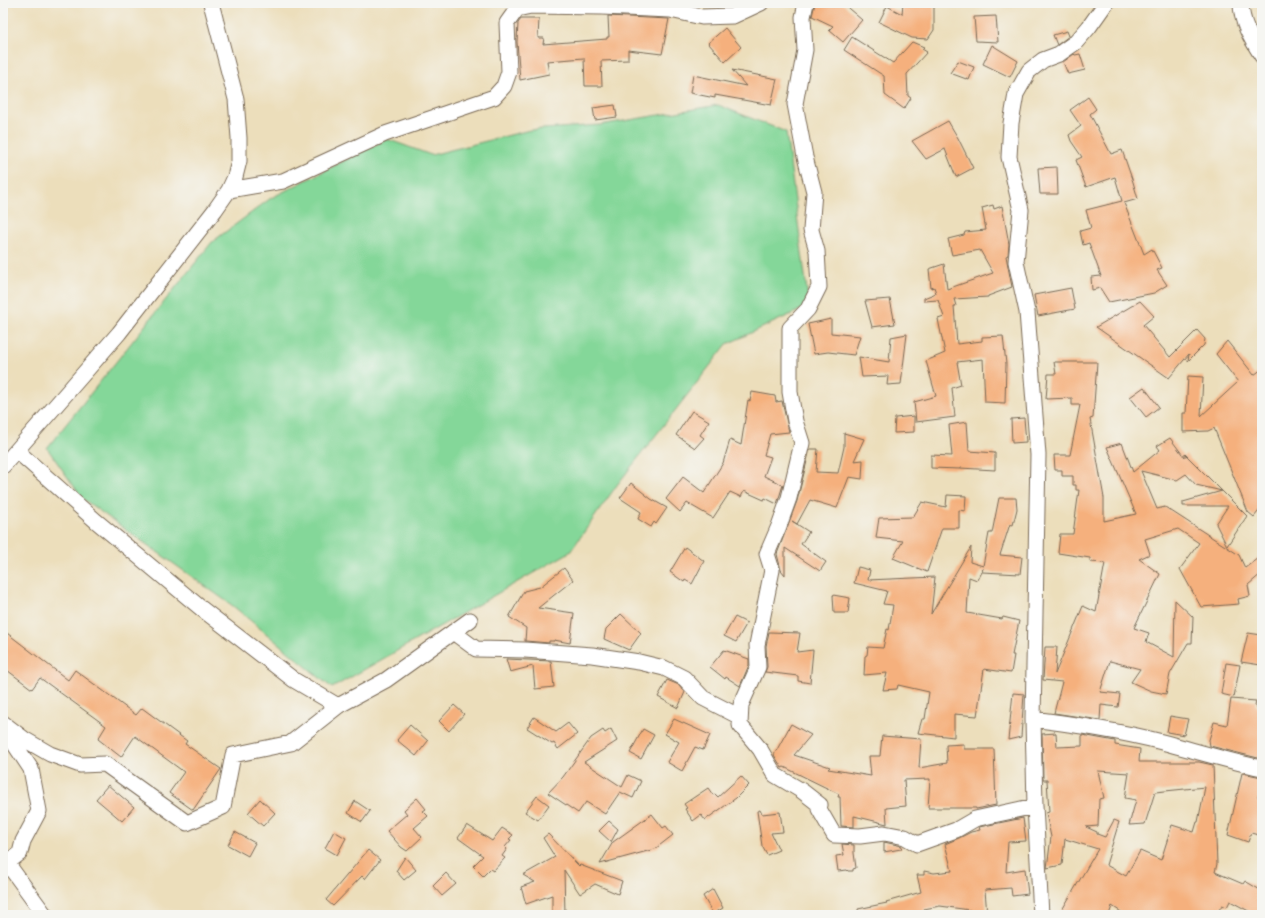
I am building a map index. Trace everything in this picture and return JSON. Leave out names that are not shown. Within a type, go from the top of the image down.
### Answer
[{"type":"street","points":[[3,466],[119,333],[215,210],[229,190],[235,177],[239,161],[236,99],[211,3]]},
{"type":"street","points":[[229,190],[283,181],[386,134],[494,97],[504,86],[509,72],[507,22],[517,9],[531,6],[609,7],[670,10],[702,17],[733,16],[761,3]]},
{"type":"street","points":[[806,3],[803,17],[805,50],[795,104],[805,157],[814,192],[810,230],[817,251],[820,287],[808,308],[790,328],[790,392],[795,421],[802,444],[789,498],[767,554],[772,570],[758,645],[758,667],[741,705],[740,725],[760,749],[775,775],[802,791],[820,805],[818,808],[834,835],[860,836],[884,832],[905,837],[917,844],[956,830],[975,819],[1035,806]]},
{"type":"street","points":[[1041,915],[1035,806],[1033,719],[1038,455],[1027,312],[1016,262],[1021,210],[1009,157],[1011,123],[1016,94],[1028,71],[1043,60],[1059,54],[1076,42],[1090,27],[1106,3]]},
{"type":"street","points":[[1241,3],[1241,10],[1249,37],[1262,56]]},
{"type":"street","points":[[17,451],[96,522],[202,609],[294,680],[338,706]]},
{"type":"street","points":[[3,723],[24,739],[50,754],[80,765],[105,764],[187,823],[223,807],[234,755],[291,743],[338,706],[386,680],[470,620]]},
{"type":"street","points":[[453,632],[476,649],[525,650],[592,655],[639,662],[664,668],[684,678],[703,698],[740,717]]},
{"type":"street","points":[[1033,719],[1105,729],[1262,768]]},
{"type":"street","points":[[3,727],[31,769],[39,811],[23,841],[20,853],[7,864],[45,915]]},
{"type":"green space","points":[[718,105],[786,132],[809,306],[727,344],[617,485],[570,552],[332,688],[233,606],[83,499],[47,448],[212,242],[271,198],[387,139],[431,155],[530,130],[600,125]]},
{"type":"building","points":[[815,3],[842,3],[862,20],[843,42],[829,30],[833,26],[812,16]]},
{"type":"building","points":[[903,3],[934,3],[934,30],[928,39],[912,38],[879,22],[887,6],[902,14]]},
{"type":"building","points":[[608,16],[669,19],[662,54],[628,50],[628,60],[601,61],[602,86],[585,86],[584,58],[547,61],[549,74],[520,80],[517,42],[518,23],[521,19],[539,19],[538,38],[544,38],[543,44],[607,39],[607,37],[609,37]]},
{"type":"building","points":[[996,16],[998,42],[976,41],[974,17]]},
{"type":"building","points":[[725,28],[741,47],[725,62],[708,43]]},
{"type":"building","points":[[1067,31],[1069,36],[1057,45],[1053,35]]},
{"type":"building","points":[[852,37],[893,63],[912,42],[924,47],[922,49],[927,52],[907,74],[908,96],[911,98],[904,109],[885,95],[884,76],[844,50]]},
{"type":"building","points":[[992,45],[1018,61],[1010,77],[983,64]]},
{"type":"building","points":[[1074,54],[1080,54],[1085,70],[1068,74],[1063,62]]},
{"type":"building","points":[[958,61],[974,67],[969,80],[950,73]]},
{"type":"building","points":[[732,70],[777,79],[771,105],[715,95],[715,98],[690,93],[693,75],[746,86]]},
{"type":"building","points":[[1088,97],[1096,109],[1090,114],[1111,154],[1122,150],[1138,199],[1124,203],[1144,254],[1152,249],[1162,268],[1157,270],[1167,285],[1154,293],[1109,302],[1100,288],[1092,290],[1091,277],[1101,276],[1089,243],[1083,245],[1080,231],[1091,228],[1086,210],[1122,201],[1115,177],[1086,187],[1076,160],[1082,157],[1071,141],[1069,135],[1081,126],[1070,110]]},
{"type":"building","points":[[615,105],[617,117],[595,120],[593,108]]},
{"type":"building","points":[[948,121],[973,168],[956,177],[945,149],[926,159],[912,141]]},
{"type":"building","points":[[1057,167],[1058,194],[1040,194],[1038,168]]},
{"type":"building","points":[[993,205],[994,209],[1002,206],[1009,244],[1008,255],[1006,256],[1012,287],[988,297],[954,299],[956,306],[954,306],[957,344],[982,341],[982,337],[1003,336],[1006,364],[1005,403],[985,402],[983,359],[957,362],[961,385],[952,388],[955,417],[916,422],[914,402],[936,396],[926,361],[945,353],[938,319],[944,317],[938,300],[924,301],[924,298],[936,293],[934,287],[931,288],[929,269],[944,264],[947,289],[993,273],[980,250],[952,255],[948,239],[964,235],[965,232],[986,230],[982,208]]},
{"type":"building","points":[[1071,288],[1075,309],[1038,316],[1034,295]]},
{"type":"building","points":[[890,299],[895,324],[872,327],[865,301]]},
{"type":"building","points":[[1140,301],[1154,316],[1143,325],[1170,357],[1197,330],[1205,339],[1204,345],[1188,361],[1189,354],[1169,378],[1096,327]]},
{"type":"building","points":[[831,319],[831,333],[860,336],[854,355],[828,352],[814,354],[808,324]]},
{"type":"building","points":[[907,334],[901,384],[887,385],[888,376],[862,377],[859,357],[889,362],[891,337]]},
{"type":"building","points":[[1227,341],[1254,375],[1262,369],[1262,507],[1254,517],[1248,512],[1214,428],[1208,431],[1183,432],[1183,413],[1186,413],[1188,376],[1203,377],[1201,416],[1238,382],[1216,354]]},
{"type":"building","points":[[1054,362],[1097,362],[1093,418],[1090,419],[1104,498],[1104,521],[1136,514],[1107,447],[1122,443],[1133,472],[1160,450],[1157,446],[1170,438],[1185,458],[1185,454],[1222,491],[1196,485],[1186,474],[1177,480],[1141,471],[1157,509],[1165,507],[1239,555],[1245,568],[1262,555],[1262,573],[1248,585],[1250,596],[1238,599],[1239,604],[1201,607],[1180,569],[1199,543],[1178,529],[1145,539],[1150,554],[1139,559],[1160,574],[1134,628],[1149,633],[1146,642],[1174,657],[1175,600],[1193,617],[1192,643],[1188,643],[1170,674],[1166,694],[1151,691],[1131,682],[1140,669],[1110,661],[1100,692],[1120,694],[1118,707],[1101,705],[1100,720],[1054,713],[1062,682],[1043,680],[1045,647],[1057,647],[1055,674],[1083,606],[1096,612],[1105,563],[1090,562],[1090,558],[1058,553],[1060,534],[1073,534],[1079,490],[1076,490],[1076,485],[1073,485],[1073,476],[1062,476],[1062,470],[1055,470],[1054,455],[1070,455],[1080,405],[1072,405],[1072,398],[1046,399],[1048,374],[1056,374]]},
{"type":"building","points":[[1144,387],[1159,407],[1146,417],[1130,397]]},
{"type":"building","points":[[752,392],[775,396],[776,402],[782,401],[789,432],[770,434],[764,455],[771,457],[764,476],[783,485],[777,504],[744,491],[741,497],[730,492],[713,518],[687,503],[680,512],[666,499],[683,477],[704,493],[723,463],[730,440],[741,445],[748,400],[750,401]]},
{"type":"building","points":[[692,411],[709,421],[700,435],[704,438],[695,448],[676,435]]},
{"type":"building","points":[[914,416],[914,432],[894,433],[895,418]]},
{"type":"building","points":[[1024,418],[1026,442],[1012,443],[1011,419]]},
{"type":"building","points":[[967,422],[969,451],[995,453],[995,470],[931,468],[931,455],[952,456],[949,425]]},
{"type":"building","points":[[844,433],[864,439],[854,461],[863,460],[862,479],[849,477],[837,508],[810,500],[797,524],[792,521],[809,532],[801,544],[826,562],[820,571],[785,548],[785,575],[781,570],[777,554],[797,501],[810,449],[818,449],[816,472],[838,473],[844,447]]},
{"type":"building","points":[[631,483],[651,499],[667,508],[656,524],[654,522],[651,527],[638,519],[641,512],[620,498]]},
{"type":"building","points":[[1222,491],[1247,516],[1227,546],[1216,524],[1228,506],[1183,506],[1183,502]]},
{"type":"building","points":[[947,495],[966,496],[965,511],[959,510],[959,528],[942,528],[927,572],[893,558],[903,541],[876,538],[879,518],[913,517],[922,502],[946,507]]},
{"type":"building","points":[[999,498],[1016,498],[1017,509],[1013,525],[1010,524],[1000,555],[1022,557],[1020,574],[982,572],[983,568],[977,580],[969,577],[967,613],[1002,619],[1003,617],[1019,621],[1012,655],[1014,655],[1011,673],[984,669],[977,716],[954,714],[954,737],[918,733],[922,719],[925,719],[929,692],[898,685],[897,689],[883,690],[887,673],[864,675],[865,656],[867,655],[868,647],[883,648],[887,629],[889,630],[893,605],[883,604],[887,591],[854,583],[858,567],[870,570],[868,580],[935,577],[931,614],[971,547],[970,562],[983,566],[989,533],[992,533]]},
{"type":"building","points":[[685,547],[704,561],[692,584],[685,580],[684,582],[670,572]]},
{"type":"building","points":[[564,568],[573,580],[538,608],[574,613],[570,643],[554,640],[549,641],[549,643],[525,641],[526,628],[509,617],[524,591],[540,587]]},
{"type":"building","points":[[833,595],[850,598],[848,613],[834,613]]},
{"type":"building","points":[[621,614],[641,633],[629,650],[604,639],[606,629]]},
{"type":"building","points":[[735,617],[747,623],[736,642],[724,636]]},
{"type":"building","points":[[3,630],[68,680],[75,670],[136,715],[142,708],[187,741],[185,744],[221,769],[193,810],[169,793],[184,772],[135,736],[121,757],[98,739],[106,726],[40,678],[32,689],[3,667]]},
{"type":"building","points":[[769,632],[800,633],[797,652],[813,650],[810,683],[798,681],[798,676],[765,672],[767,667],[766,646]]},
{"type":"building","points":[[1248,633],[1262,635],[1261,665],[1241,662]]},
{"type":"building","points":[[724,650],[749,659],[749,665],[740,686],[726,677],[725,679],[710,667]]},
{"type":"building","points":[[506,659],[551,661],[554,687],[535,689],[533,666],[510,672]]},
{"type":"building","points":[[1226,663],[1240,665],[1234,697],[1221,694]]},
{"type":"building","points":[[667,680],[679,685],[685,692],[678,708],[658,697]]},
{"type":"building","points":[[1013,693],[1024,694],[1021,737],[1008,740]]},
{"type":"building","points":[[1231,699],[1256,701],[1255,705],[1257,705],[1257,708],[1262,709],[1262,759],[1210,746],[1209,740],[1214,722],[1227,725]]},
{"type":"building","points":[[454,705],[464,714],[449,731],[439,721]]},
{"type":"building","points":[[1170,716],[1188,719],[1184,735],[1167,732]]},
{"type":"building","points":[[534,717],[556,732],[568,723],[577,734],[558,749],[554,743],[552,744],[527,728]]},
{"type":"building","points":[[674,719],[710,735],[703,750],[695,747],[682,771],[667,762],[679,742],[665,734]]},
{"type":"building","points":[[791,724],[811,735],[794,755],[830,767],[828,769],[871,776],[869,756],[880,756],[882,736],[921,739],[919,768],[947,763],[946,745],[964,744],[964,749],[994,749],[996,805],[976,809],[928,808],[930,779],[904,780],[906,806],[886,808],[887,824],[854,816],[854,827],[841,826],[839,794],[784,767],[782,768],[774,755]]},
{"type":"building","points":[[410,725],[428,741],[416,756],[397,740]]},
{"type":"building","points":[[611,729],[617,741],[584,762],[622,787],[628,775],[641,781],[633,798],[620,792],[605,814],[586,802],[578,813],[548,793],[563,777],[591,738],[603,730],[605,733]]},
{"type":"building","points":[[643,729],[654,735],[641,759],[630,753]]},
{"type":"building","points":[[1056,733],[1057,747],[1082,746],[1082,735],[1115,741],[1115,745],[1140,749],[1139,762],[1199,762],[1213,765],[1217,864],[1215,872],[1243,884],[1245,881],[1262,891],[1262,915],[1256,915],[1230,901],[1227,907],[1222,905],[1216,915],[1126,915],[1112,906],[1109,915],[1059,915],[1098,849],[1065,839],[1062,865],[1047,868],[1051,837],[1046,813],[1049,812],[1047,780],[1043,780],[1042,734]],"holes":[[[1098,771],[1129,773],[1125,798],[1136,800],[1129,825],[1145,824],[1155,792],[1205,787],[1198,822],[1194,832],[1172,825],[1161,860],[1140,851],[1126,876],[1106,865],[1119,822],[1114,820],[1105,837],[1086,827],[1098,826],[1099,799],[1104,798]]]},
{"type":"building","points":[[1242,773],[1262,777],[1258,797],[1262,798],[1262,836],[1251,833],[1248,842],[1228,835]]},
{"type":"building","points":[[741,776],[749,785],[736,798],[705,820],[701,815],[693,821],[685,809],[687,808],[684,804],[708,788],[713,795],[715,794],[718,797]]},
{"type":"building","points":[[108,785],[134,807],[122,821],[96,799]]},
{"type":"building","points":[[537,796],[549,805],[538,820],[525,812]]},
{"type":"building","points":[[417,798],[426,809],[423,811],[428,816],[414,828],[422,837],[407,851],[401,847],[387,831],[407,814],[404,810]]},
{"type":"building","points":[[260,799],[275,813],[263,826],[248,813]]},
{"type":"building","points":[[355,801],[370,811],[362,822],[348,813]]},
{"type":"building","points":[[760,810],[762,814],[780,812],[783,832],[771,833],[779,850],[767,855],[762,846],[757,811]]},
{"type":"building","points":[[652,814],[663,828],[666,826],[673,835],[655,849],[600,864],[613,842]]},
{"type":"building","points":[[1023,818],[1026,841],[1008,842],[1006,872],[1025,869],[1028,894],[1012,896],[1011,888],[985,890],[987,915],[971,915],[970,910],[940,906],[924,909],[926,915],[859,915],[858,909],[887,903],[886,902],[921,892],[917,875],[924,875],[924,871],[934,873],[952,871],[945,844],[971,832],[980,830],[979,827]]},
{"type":"building","points":[[609,821],[618,829],[611,842],[599,831]]},
{"type":"building","points":[[467,825],[492,841],[502,828],[513,835],[505,847],[507,849],[502,856],[505,858],[493,871],[490,869],[483,876],[473,866],[483,856],[458,838]]},
{"type":"building","points":[[334,831],[346,838],[337,855],[325,848]]},
{"type":"building","points":[[235,832],[255,843],[248,856],[228,845]]},
{"type":"building","points":[[548,834],[579,866],[580,865],[622,881],[618,894],[595,884],[580,894],[564,870],[565,915],[552,915],[552,895],[526,904],[521,887],[535,882],[523,875],[555,857],[543,838]]},
{"type":"building","points":[[884,842],[902,846],[901,849],[884,852]]},
{"type":"building","points":[[842,844],[854,845],[856,868],[853,869],[853,871],[838,871],[836,856],[844,855]]},
{"type":"building","points":[[368,850],[380,860],[365,879],[362,876],[333,906],[326,900]]},
{"type":"building","points":[[405,857],[416,870],[404,880],[396,871]]},
{"type":"building","points":[[446,873],[456,884],[442,896],[433,886]]},
{"type":"building","points":[[713,889],[723,908],[713,914],[703,896]]}]
